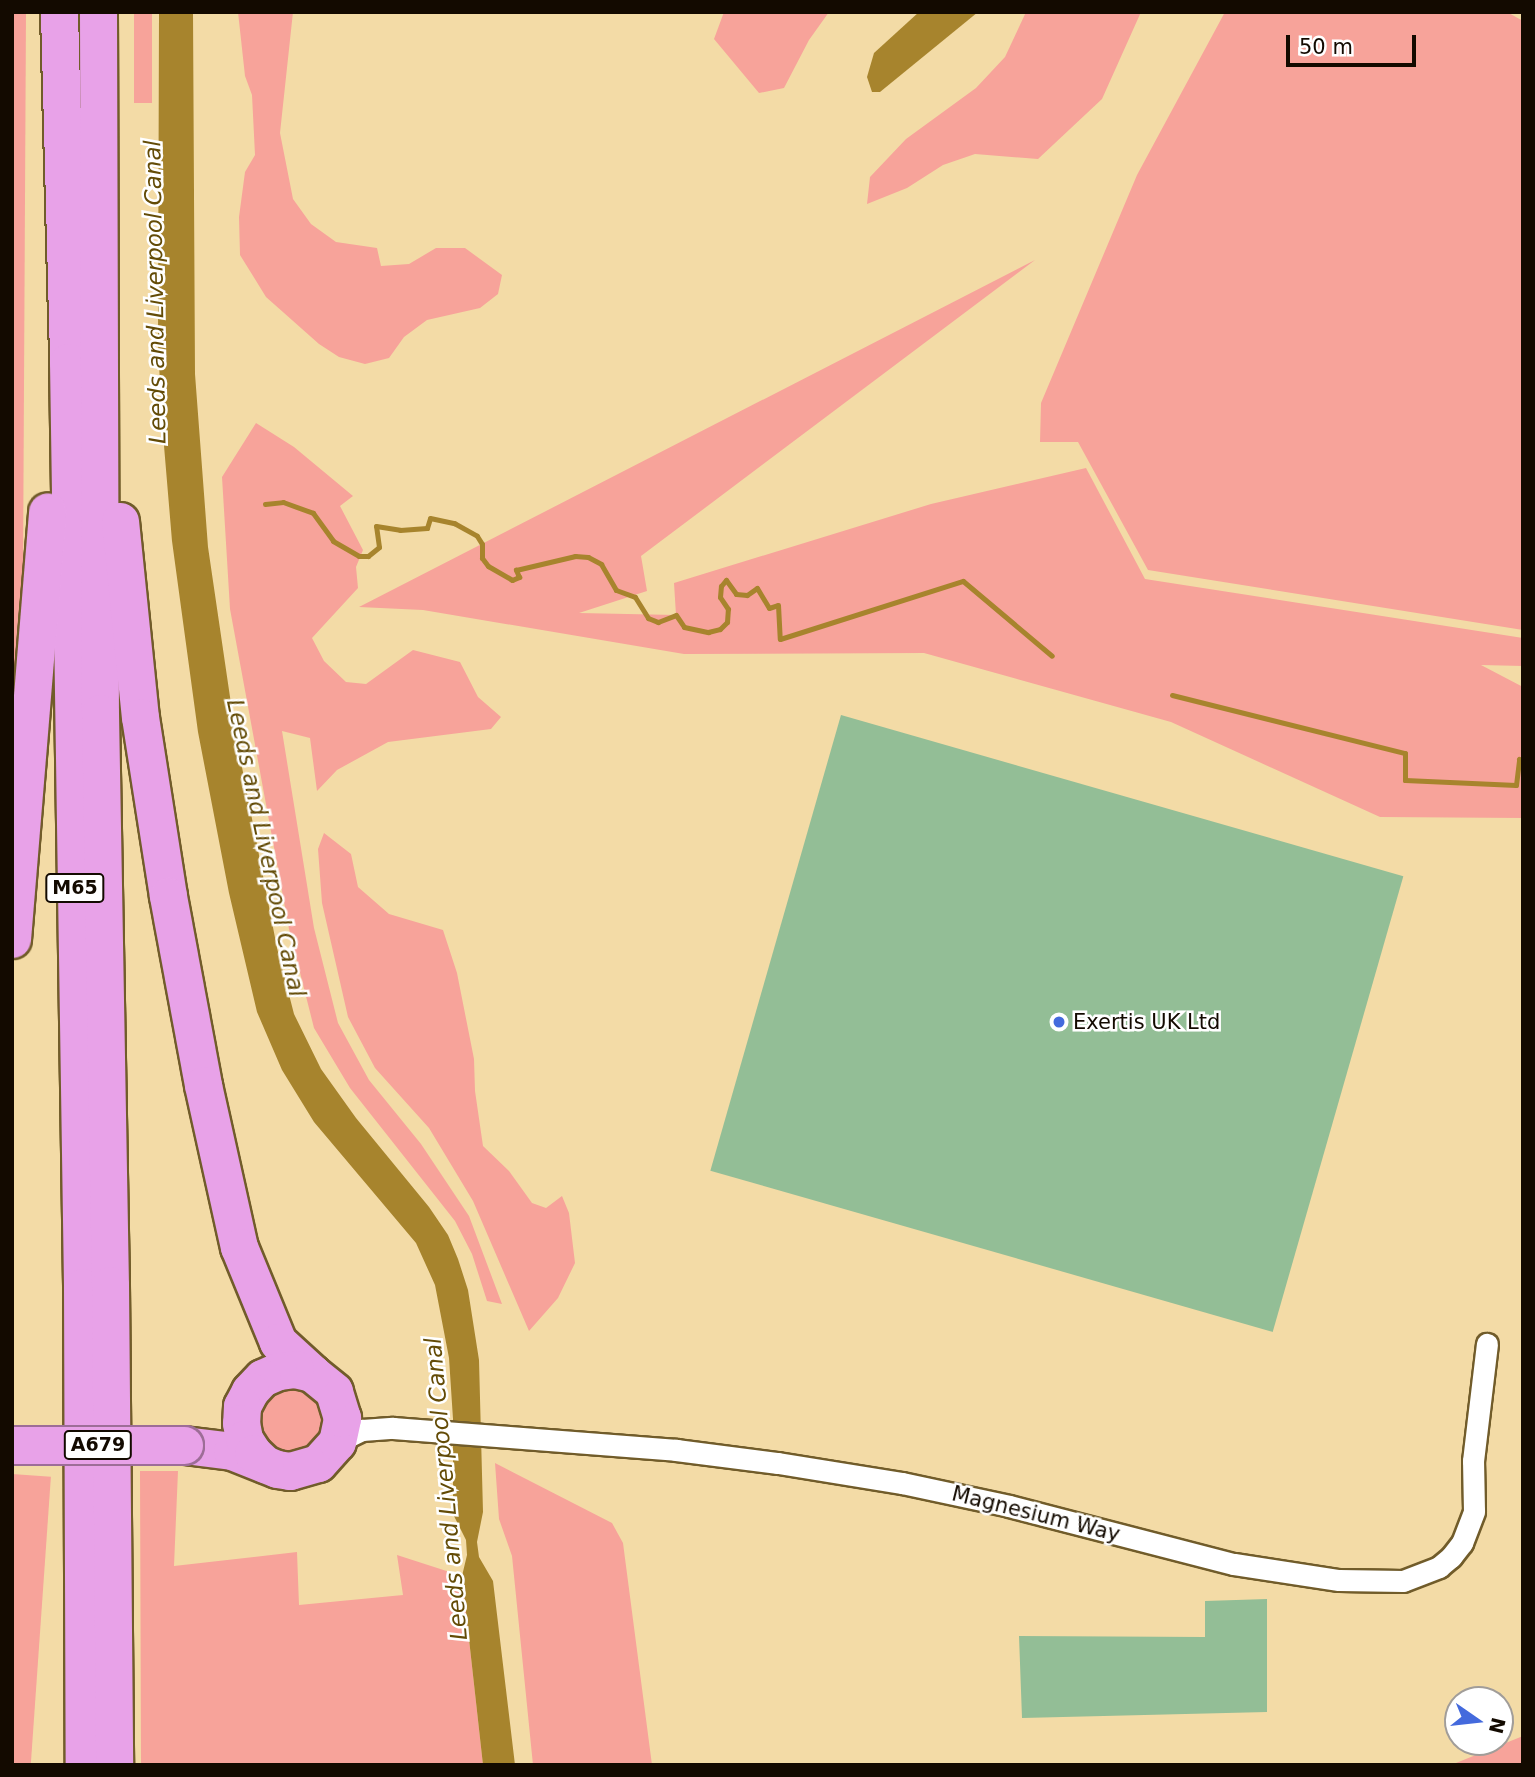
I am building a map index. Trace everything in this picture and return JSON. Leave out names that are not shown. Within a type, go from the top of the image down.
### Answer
[{"type":"highway","points":[[12,939],[47,530],[52,183],[59,12]]},
{"type":"highway","name":"M65","points":[[59,12],[68,362],[81,1247],[84,1765]]},
{"type":"highway","name":"M65","points":[[98,12],[100,686],[109,1176],[114,1765]]},
{"type":"highway","points":[[111,12],[120,525],[140,717],[168,895],[203,1085],[239,1247],[267,1321],[278,1342],[323,1382],[342,1418],[337,1442]]},
{"type":"highway","name":"A679","points":[[184,1445],[214,1433],[242,1406],[250,1391],[270,1374],[295,1369],[323,1382]]},
{"type":"highway","points":[[242,1406],[244,1439],[253,1453],[265,1464]]},
{"type":"highway","name":"A679","points":[[12,1445],[184,1445],[232,1451],[277,1469],[303,1469],[326,1458],[337,1442]]},
{"type":"street","name":"Magnesium Way","points":[[337,1442],[362,1430],[393,1428],[676,1450],[792,1465],[902,1483],[1009,1506],[1234,1564],[1339,1580],[1403,1581],[1421,1576],[1451,1557],[1462,1543],[1474,1511],[1473,1461],[1487,1344]]},
{"type":"street","name":"Magnesium Way","points":[[323,1382],[363,1416],[393,1428]]},
{"type":"shaded area","points":[[12,12],[26,12],[23,573],[20,668],[12,671]]},
{"type":"shaded area","points":[[134,12],[152,12],[152,103],[134,103]]},
{"type":"shaded area","points":[[159,12],[193,12],[195,374],[208,547],[235,731],[277,948],[294,1014],[321,1069],[448,1235],[468,1290],[479,1360],[483,1512],[477,1542],[479,1557],[493,1581],[515,1765],[483,1765],[462,1576],[467,1555],[466,1540],[453,1514],[453,1419],[449,1358],[435,1285],[416,1243],[314,1122],[282,1070],[257,1012],[229,893],[198,732],[172,541],[162,422],[158,344]]},
{"type":"shaded area","points":[[238,12],[293,12],[280,133],[293,199],[311,224],[336,242],[377,248],[381,266],[409,264],[436,248],[465,248],[502,275],[498,294],[480,308],[427,320],[404,337],[389,358],[365,364],[339,357],[319,344],[266,297],[240,255],[239,217],[245,172],[255,155],[252,95],[245,76]]},
{"type":"shaded area","points":[[724,12],[829,12],[809,40],[784,88],[759,93],[714,39]]},
{"type":"shaded area","points":[[919,12],[978,12],[880,92],[872,92],[867,77],[874,53]]},
{"type":"shaded area","points":[[1026,12],[1141,12],[1102,99],[1038,159],[975,154],[943,165],[907,188],[867,204],[870,177],[906,139],[976,88],[1005,57]]},
{"type":"shaded area","points":[[1225,12],[1507,12],[1523,21],[1523,630],[1148,570],[1078,442],[1040,442],[1041,403],[1137,175]]},
{"type":"shaded area","points":[[1035,260],[641,556],[647,591],[579,613],[676,615],[674,583],[931,504],[1086,468],[1145,579],[1523,638],[1523,666],[1481,665],[1523,687],[1523,818],[1380,817],[1171,722],[924,653],[684,654],[423,610],[359,607]]},
{"type":"shaded area","points":[[256,423],[294,447],[353,496],[340,506],[363,550],[356,567],[358,588],[312,638],[324,661],[346,682],[366,684],[413,650],[460,662],[478,697],[501,717],[491,729],[388,742],[337,770],[317,791],[310,738],[282,731],[314,928],[338,1023],[369,1080],[421,1144],[469,1216],[502,1304],[487,1301],[472,1254],[455,1221],[350,1088],[314,1028],[289,929],[230,609],[222,477]]},
{"type":"shaded area","points":[[324,833],[351,854],[358,887],[389,914],[443,930],[457,973],[474,1059],[475,1091],[483,1146],[509,1171],[532,1203],[546,1208],[562,1196],[569,1213],[575,1263],[558,1298],[529,1331],[473,1201],[429,1128],[375,1068],[348,1017],[322,903],[318,849]]},
{"type":"shaded area","points":[[301,1378],[332,1414],[315,1448],[290,1454],[277,1451],[259,1433],[260,1398]]},
{"type":"shaded area","points":[[495,1463],[612,1523],[623,1543],[652,1765],[533,1765],[512,1556],[499,1519]]},
{"type":"shaded area","points":[[140,1471],[178,1471],[174,1566],[297,1552],[299,1605],[403,1595],[397,1555],[462,1576],[483,1765],[141,1765]]},
{"type":"shaded area","points":[[12,1474],[51,1477],[31,1765],[12,1765]]},
{"type":"shaded area","points":[[1523,1736],[1523,1765],[1451,1765],[1473,1756],[1514,1756],[1514,1740]]},
{"type":"building","name":"Exertis UK Ltd","points":[[841,715],[1403,876],[1273,1332],[710,1171]]},
{"type":"building","points":[[1267,1599],[1267,1712],[1022,1718],[1019,1636],[1205,1637],[1205,1601]]},
{"type":"waterway","points":[[265,504],[283,502],[313,513],[333,541],[359,556],[368,556],[379,547],[376,526],[400,530],[427,528],[430,518],[454,523],[477,536],[482,544],[482,558],[488,566],[512,580],[519,577],[516,570],[575,556],[588,557],[601,564],[616,590],[635,597],[648,618],[658,622],[676,615],[684,627],[708,632],[720,629],[727,622],[728,609],[720,597],[721,586],[726,580],[736,594],[747,595],[757,588],[769,608],[778,605],[780,639],[963,581],[1052,656]]},
{"type":"waterway","points":[[1172,695],[1405,753],[1405,780],[1516,785],[1519,759],[1523,762]]},
{"type":"place","name":"Exertis UK Ltd","points":[[1059,1022]]},
{"type":"water label","name":"Leeds and Liverpool Canal","points":[[155,292]]},
{"type":"water label","name":"Leeds and Liverpool Canal","points":[[266,848]]},
{"type":"water label","name":"Leeds and Liverpool Canal","points":[[446,1489]]}]
